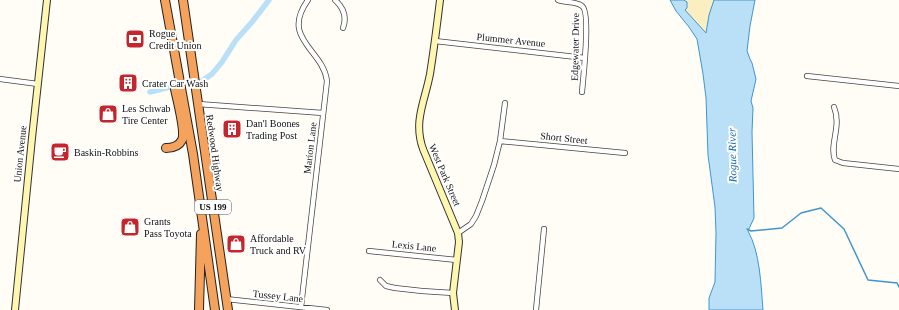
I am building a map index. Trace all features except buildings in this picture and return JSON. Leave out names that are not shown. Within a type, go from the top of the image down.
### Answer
[{"type":"highway","name":"US 199","points":[[165,0],[193,154],[215,310]]},
{"type":"highway","name":"Redwood Highway","points":[[183,0],[228,310]]},
{"type":"highway","points":[[166,148],[174,147],[182,141],[183,133],[173,74],[173,44]]},
{"type":"highway","points":[[199,310],[201,239],[200,204]]},
{"type":"street","name":"Union Avenue","points":[[15,310],[47,0]]},
{"type":"street","name":"Marion Lane","points":[[301,307],[327,81],[324,69],[302,38],[299,27],[302,9],[308,0]]},
{"type":"street","points":[[335,0],[339,3],[345,13],[343,28]]},
{"type":"street","name":"West Park Street","points":[[440,0],[430,75],[419,118],[419,135],[423,149],[458,233],[459,242],[453,293],[455,310]]},
{"type":"street","name":"Edgewater Drive","points":[[558,0],[580,4],[585,8],[585,58],[582,92]]},
{"type":"street","name":"Plummer Avenue","points":[[435,40],[585,58]]},
{"type":"street","points":[[807,76],[899,86]]},
{"type":"street","points":[[0,79],[38,84]]},
{"type":"street","points":[[458,233],[471,224],[476,216],[488,184],[500,141],[505,103]]},
{"type":"street","points":[[198,104],[323,113]]},
{"type":"street","points":[[834,107],[837,116],[834,150],[835,160],[843,163],[899,169]]},
{"type":"street","name":"Short Street","points":[[500,141],[625,154]]},
{"type":"street","points":[[536,310],[544,229]]},
{"type":"street","name":"Lexis Lane","points":[[369,250],[457,260]]},
{"type":"street","points":[[380,280],[386,286],[395,288],[453,293]]},
{"type":"street","name":"Tussey Lane","points":[[226,299],[327,310]]},
{"type":"sand","points":[[684,0],[715,0],[706,33],[685,10],[687,2]]},
{"type":"water","name":"Rogue River","points":[[670,0],[684,0],[687,2],[687,8],[685,10],[706,33],[709,15],[714,0],[755,0],[747,51],[756,79],[751,101],[753,108],[752,132],[754,218],[748,231],[755,249],[761,280],[763,310],[709,310],[709,298],[715,282],[716,233],[715,207],[708,155],[706,98],[703,74],[697,39],[676,11]]},
{"type":"waterway","points":[[202,81],[212,74],[222,62],[236,40],[269,0]]},
{"type":"waterway","points":[[150,92],[170,87]]},
{"type":"waterway","points":[[747,229],[751,231],[782,228],[801,213],[821,208],[844,229],[868,280],[897,283],[899,287]]},
{"type":"place","name":"Rogue Credit Union","points":[[135,39]]},
{"type":"place","name":"Crater Car Wash","points":[[128,83]]},
{"type":"place","name":"Les Schwab Tire Center","points":[[108,114]]},
{"type":"place","name":"Dan'l Boones Trading Post","points":[[232,129]]},
{"type":"place","name":"Baskin-Robbins","points":[[60,152]]},
{"type":"place","name":"Grants Pass Toyota","points":[[130,227]]},
{"type":"place","name":"Affordable Truck and RV","points":[[236,244]]}]
